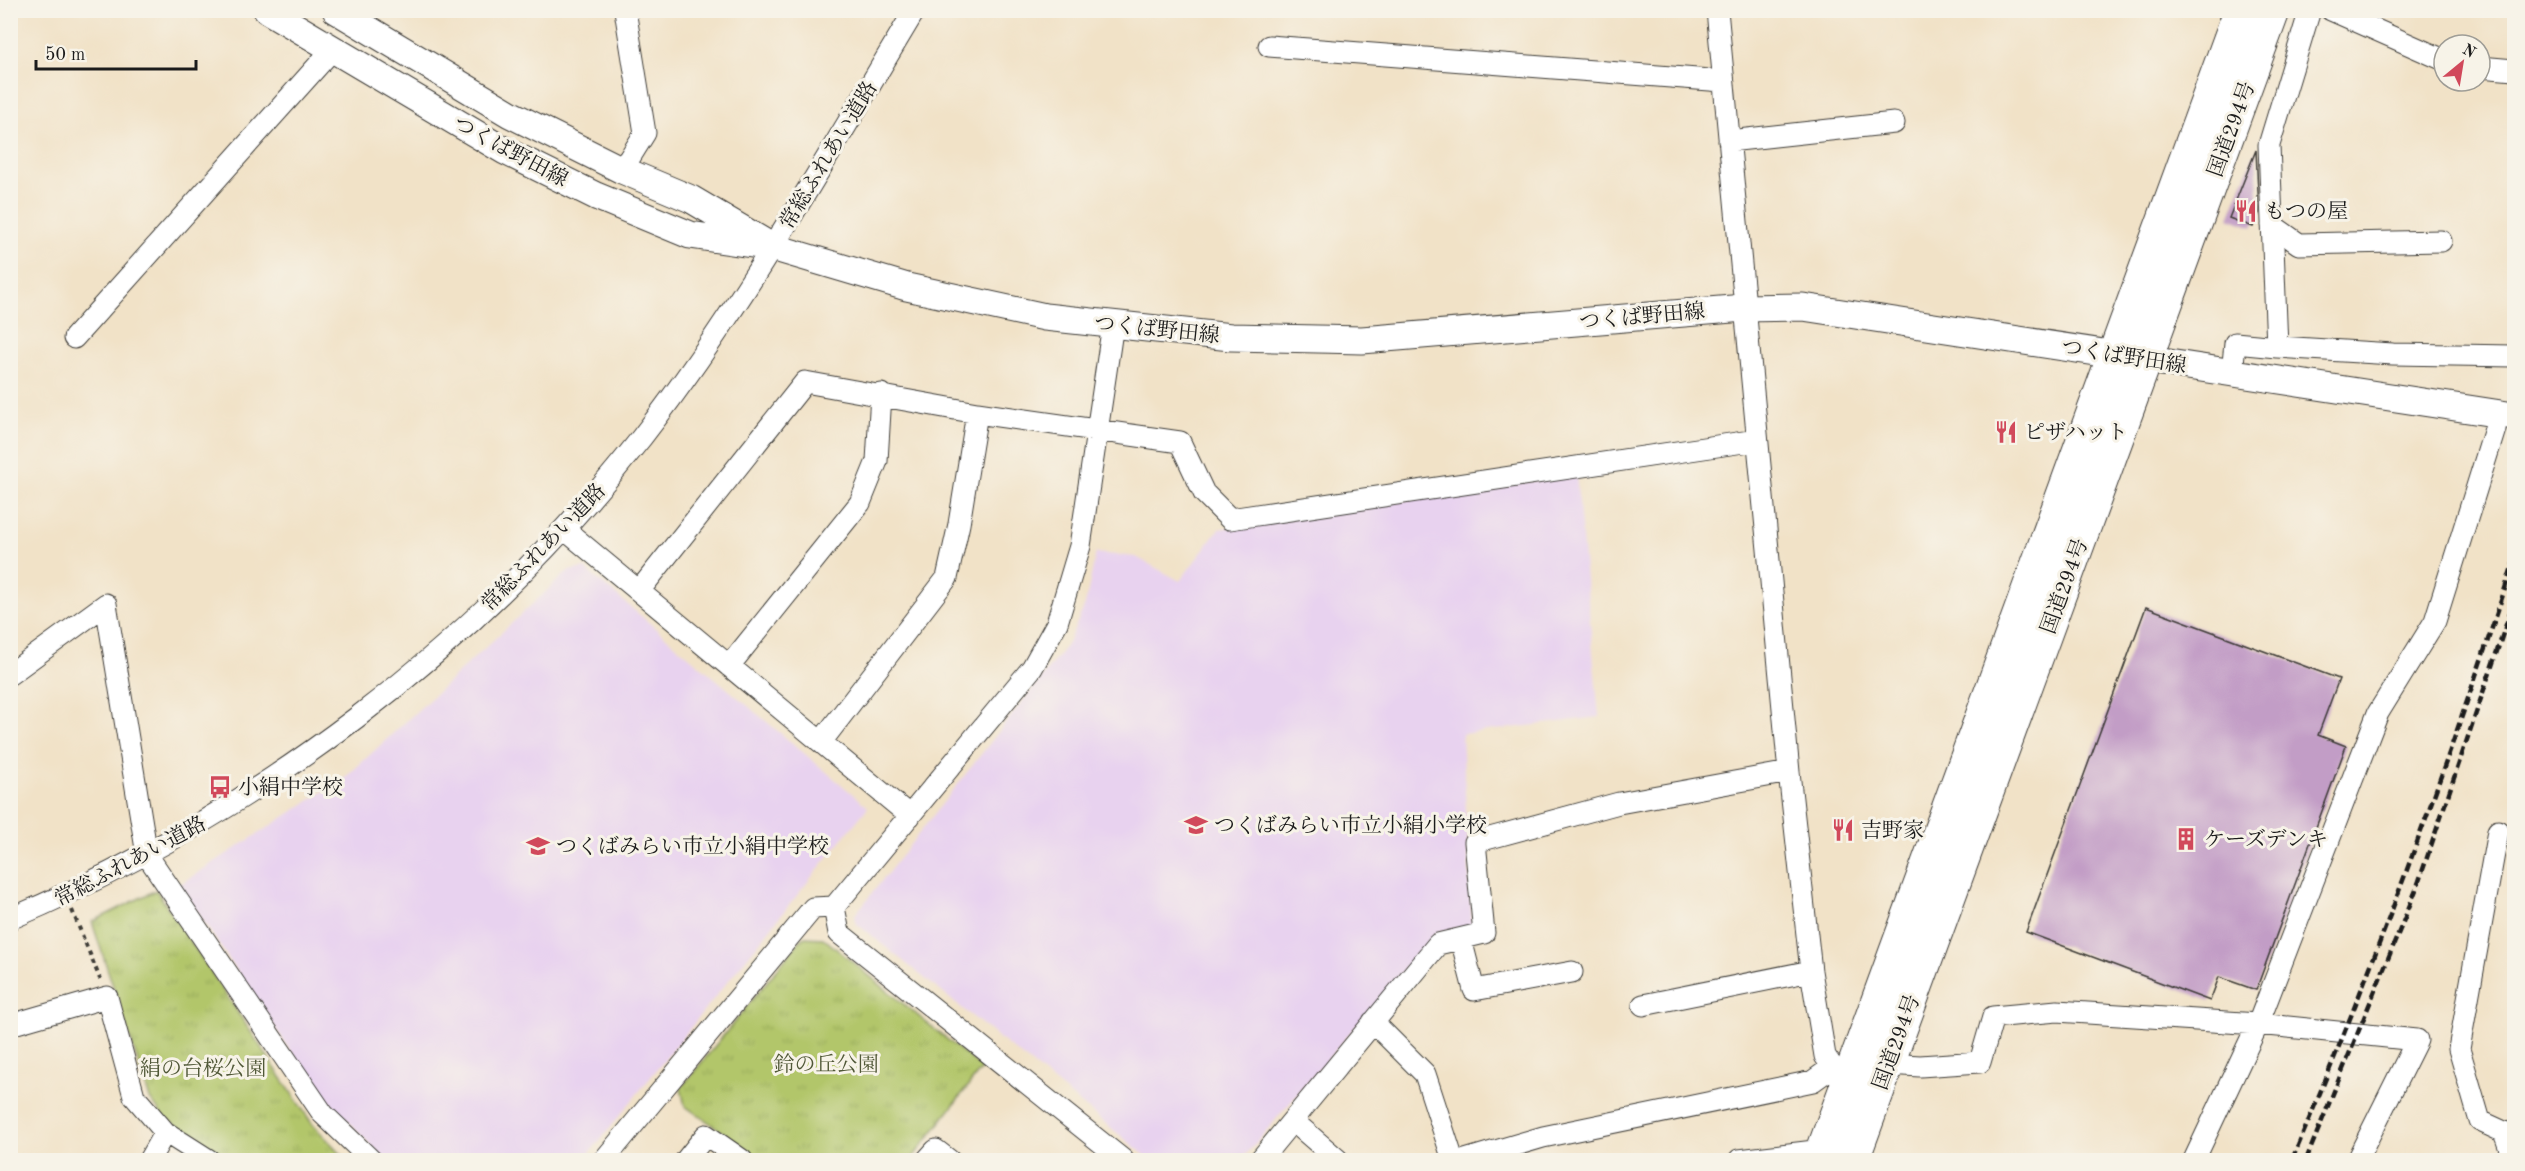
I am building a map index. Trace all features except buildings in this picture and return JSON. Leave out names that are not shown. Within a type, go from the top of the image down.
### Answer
[{"type":"highway","name":"国道294号","points":[[1821,1155],[1839,1078],[2114,354],[2240,10]]},
{"type":"highway","name":"国道294号","points":[[1852,1161],[2148,360],[2274,10]]},
{"type":"main road","name":"つくば野田線","points":[[267,10],[505,151],[596,196],[690,235],[772,247],[907,287],[1045,317],[1231,336],[1362,340],[1744,308],[1803,307],[1864,314],[2232,374],[2506,414]]},
{"type":"main road","name":"つくば野田線","points":[[336,10],[510,114],[622,170],[691,199],[772,247]]},
{"type":"street","points":[[622,170],[645,133],[626,10]]},
{"type":"street","name":"常総ふれあい道路","points":[[10,920],[66,896],[147,855],[261,786],[351,723],[487,607],[564,529],[644,434],[713,337],[772,247],[915,10]]},
{"type":"street","points":[[1465,1161],[1543,1137],[1813,1081],[1839,1078],[1824,1056],[1811,971],[1789,772],[1744,308],[1718,10]]},
{"type":"street","points":[[2277,347],[2269,144],[2310,10]]},
{"type":"street","points":[[2331,10],[2432,55]]},
{"type":"street","points":[[1269,46],[1723,81]]},
{"type":"street","points":[[74,338],[332,50]]},
{"type":"street","points":[[2492,68],[2514,70]]},
{"type":"street","points":[[1729,141],[1894,123]]},
{"type":"street","points":[[2272,225],[2299,244],[2441,241]]},
{"type":"street","points":[[604,1161],[813,908],[834,907],[1032,668],[1057,623],[1080,546],[1113,324]]},
{"type":"street","points":[[2232,374],[2235,343],[2393,354],[2514,356]]},
{"type":"street","points":[[639,591],[806,382],[977,413],[1180,442],[1204,493],[1230,519],[1757,440]]},
{"type":"street","points":[[729,666],[860,503],[877,461],[881,394]]},
{"type":"street","points":[[821,742],[946,578],[959,524],[977,413]]},
{"type":"street","points":[[2194,1161],[2258,1024],[2378,713],[2435,621],[2495,429],[2506,414]]},
{"type":"street","points":[[564,529],[910,816]]},
{"type":"street","points":[[10,674],[106,604],[147,855],[323,1114],[370,1161]]},
{"type":"street","points":[[1260,1161],[1438,944],[1484,933],[1474,842],[1619,803],[1789,772]]},
{"type":"street","points":[[2498,831],[2459,1049],[2480,1121],[2504,1132],[2511,1150]]},
{"type":"street","points":[[834,907],[839,933],[1123,1161]]},
{"type":"street","points":[[1461,939],[1473,990],[1572,972]]},
{"type":"street","points":[[1643,1005],[1811,971]]},
{"type":"street","points":[[10,1025],[107,997],[134,1096],[165,1132],[209,1161]]},
{"type":"street","points":[[1888,1064],[1920,1066],[1980,1062],[1993,1017],[2057,1011],[2258,1024],[2417,1040],[2357,1161]]},
{"type":"street","points":[[1373,1022],[1425,1074],[1453,1161]]},
{"type":"street","points":[[1293,1121],[1338,1161]]},
{"type":"street","points":[[149,1161],[165,1132]]},
{"type":"street","points":[[686,1161],[706,1135],[742,1161]]},
{"type":"street","points":[[927,1161],[936,1150],[949,1161]]},
{"type":"street","points":[[1739,1161],[1821,1155]]},
{"type":"path","points":[[66,896],[107,997]]},
{"type":"shaded area","name":"つくばみらい市立小絹小学校","points":[[1576,474],[1599,717],[1462,734],[1472,926],[1437,932],[1241,1160],[1151,1160],[857,924],[855,915],[1067,645],[1085,605],[1096,553],[1136,557],[1180,581],[1219,529]]},
{"type":"shaded area","name":"つくばみらい市立小絹中学校","points":[[584,568],[868,807],[584,1160],[385,1160],[315,1087],[179,885],[346,777],[568,571]]},
{"type":"green space","name":"絹の台桜公園","points":[[156,890],[313,1125],[347,1160],[228,1160],[162,1115],[150,1099],[92,922]]},
{"type":"green space","name":"鈴の丘公園","points":[[803,937],[823,938],[982,1068],[911,1160],[757,1160],[742,1145],[685,1106],[681,1088]]},
{"type":"railway","points":[[2292,1160],[2409,863],[2514,561]]},
{"type":"railway","points":[[2306,1160],[2416,890],[2514,601]]},
{"type":"place","name":"もつの屋","points":[[2246,211]]},
{"type":"place","name":"ピザハット","points":[[2006,432]]},
{"type":"place","name":"小絹中学校","points":[[220,787]]},
{"type":"place","name":"つくばみらい市立小絹小学校","points":[[1196,825]]},
{"type":"place","name":"吉野家","points":[[1843,830]]},
{"type":"place","name":"ケーズデンキ","points":[[2186,839]]},
{"type":"place","name":"つくばみらい市立小絹中学校","points":[[538,846]]}]
